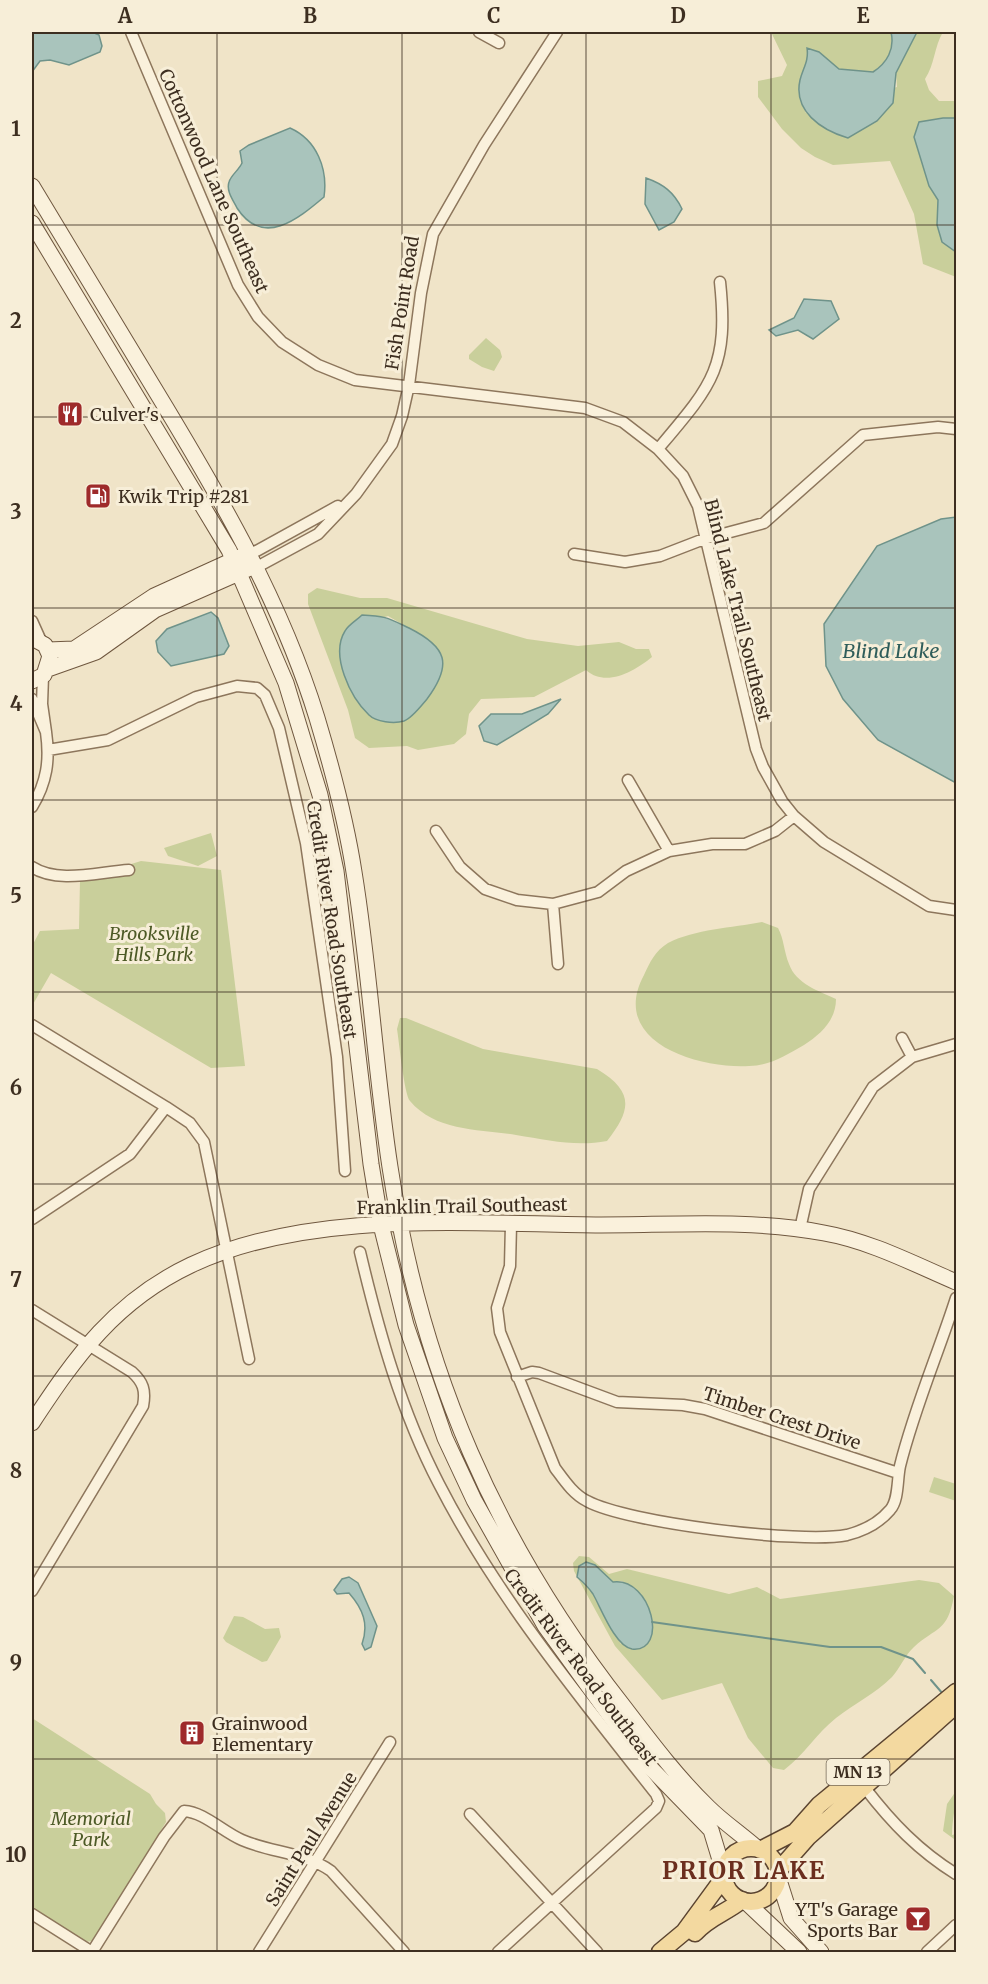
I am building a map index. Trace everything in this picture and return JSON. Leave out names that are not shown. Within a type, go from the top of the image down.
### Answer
[{"type":"main road","points":[[32,186],[213,485],[254,560],[306,685],[345,828],[359,908],[389,1162],[399,1223],[412,1280],[445,1393],[475,1467],[511,1537],[576,1644],[626,1710],[703,1802],[772,1858],[791,1918],[821,1953]]},
{"type":"main road","points":[[32,223],[237,565],[286,683],[320,795],[340,901],[371,1164],[381,1225],[395,1287],[417,1363],[445,1438],[474,1500],[545,1626],[614,1725],[639,1756],[711,1830],[729,1891],[743,1900],[799,1953]]},
{"type":"main road","name":"Fish Point Road","points":[[40,643],[74,650],[154,596],[254,560]]},
{"type":"main road","name":"Fish Point Road","points":[[41,675],[96,652],[155,610],[237,565]]},
{"type":"main road","points":[[40,643],[41,675]]},
{"type":"main road","name":"Franklin Trail Southeast","points":[[32,1423],[87,1343],[114,1316],[158,1284],[191,1265],[228,1251],[330,1228],[399,1223],[742,1226],[800,1229],[860,1242],[957,1282]]},
{"type":"main road","name":"MN 13","points":[[759,1849],[795,1832],[819,1805],[957,1692]]},
{"type":"main road","name":"MN 13","points":[[778,1874],[808,1837],[957,1705]]},
{"type":"main road","points":[[660,1953],[692,1922],[724,1874],[732,1856],[748,1848],[759,1849]]},
{"type":"main road","points":[[675,1953],[713,1916],[732,1908],[743,1900],[761,1900],[768,1896],[774,1890],[778,1874]]},
{"type":"street","name":"Cottonwood Lane Southeast","points":[[131,32],[235,278],[258,317],[298,354],[337,374],[374,383],[409,385]]},
{"type":"street","points":[[479,32],[499,43]]},
{"type":"street","name":"Fish Point Road","points":[[254,560],[318,534],[356,494],[392,444],[402,416],[409,385],[421,293],[433,234],[473,162],[557,32]]},
{"type":"street","points":[[658,448],[706,391],[721,357],[724,320],[720,282]]},
{"type":"street","name":"Blind Lake Trail Southeast","points":[[409,385],[585,408],[623,422],[658,448],[683,476],[698,506],[704,539],[756,748],[772,784],[794,816],[824,842],[929,906],[957,910]]},
{"type":"street","points":[[574,554],[625,562],[660,556],[704,539],[764,523],[863,435],[938,427],[957,429]]},
{"type":"street","points":[[32,621],[40,643]]},
{"type":"street","points":[[32,807],[43,786],[48,750],[41,675]]},
{"type":"street","name":"Credit River Road Southeast","points":[[48,750],[108,740],[196,697],[237,686],[257,688],[265,695],[279,728],[306,843],[337,1057],[345,1171]]},
{"type":"street","points":[[32,699],[46,732]]},
{"type":"street","points":[[628,780],[669,851]]},
{"type":"street","points":[[436,831],[460,867],[485,889],[517,900],[553,904],[598,892],[626,871],[669,851],[712,844],[745,844],[775,831],[794,816]]},
{"type":"street","points":[[32,867],[61,877],[129,870]]},
{"type":"street","points":[[553,904],[558,964]]},
{"type":"street","points":[[32,1025],[190,1123],[204,1142],[249,1359]]},
{"type":"street","points":[[902,1038],[912,1057]]},
{"type":"street","points":[[800,1229],[809,1189],[873,1087],[912,1057],[957,1044]]},
{"type":"street","points":[[32,1219],[130,1154],[166,1107]]},
{"type":"street","points":[[511,1224],[510,1266],[497,1308],[500,1332],[555,1468],[570,1488],[586,1501],[610,1510],[674,1523],[805,1539],[848,1535],[878,1522],[892,1508],[898,1473],[957,1298]]},
{"type":"street","name":"Credit River Road Southeast","points":[[360,1252],[375,1314],[396,1382],[424,1453],[453,1510],[516,1611],[656,1794],[658,1801],[656,1808],[552,1905]]},
{"type":"street","points":[[32,1310],[132,1372],[144,1387],[143,1406],[32,1590]]},
{"type":"street","name":"Timber Crest Drive","points":[[517,1377],[532,1372],[539,1373],[628,1404],[683,1405],[705,1409],[898,1473]]},
{"type":"street","name":"Saint Paul Avenue","points":[[259,1953],[390,1742]]},
{"type":"street","points":[[865,1788],[904,1835],[930,1858],[957,1874]]},
{"type":"street","points":[[32,1914],[92,1952],[169,1829],[183,1811],[194,1812],[244,1841],[317,1861],[331,1871],[404,1953]]},
{"type":"street","points":[[470,1814],[597,1953]]},
{"type":"street","points":[[498,1953],[552,1905]]},
{"type":"street","points":[[927,1953],[957,1925]]},
{"type":"green space","points":[[771,32],[891,32],[892,44],[889,55],[873,72],[839,69],[819,52],[808,49],[807,66],[800,85],[806,113],[897,87],[896,73],[917,32],[943,32],[925,79],[929,90],[939,101],[956,101],[956,118],[943,118],[914,137],[929,186],[938,200],[937,225],[956,252],[956,277],[923,264],[914,214],[890,161],[833,165],[801,148],[782,129],[758,97],[758,81],[782,76],[787,65]]},
{"type":"green space","points":[[486,338],[500,350],[502,357],[494,371],[469,359],[469,355]]},
{"type":"green space","points":[[317,588],[360,598],[387,598],[527,639],[578,646],[619,642],[636,649],[649,649],[652,657],[620,676],[602,678],[586,670],[534,697],[481,699],[469,714],[466,734],[454,744],[418,750],[407,746],[369,748],[355,738],[348,710],[308,604],[308,594]],"holes":[[[388,616],[407,627],[342,667],[341,647],[345,630]]]},
{"type":"green space","points":[[211,833],[217,856],[198,866],[168,856],[164,848]]},
{"type":"green space","name":"Brooksville Hills Park","points":[[141,861],[221,870],[245,1066],[211,1068],[51,973],[32,1006],[32,946],[40,931],[79,929],[80,880]]},
{"type":"green space","points":[[762,922],[778,928],[789,964],[797,977],[809,986],[836,999],[833,1014],[822,1031],[804,1045],[778,1059],[757,1066],[728,1066],[684,1056],[664,1047],[648,1034],[638,1018],[636,998],[646,970],[660,950],[679,938]]},
{"type":"green space","points":[[400,1018],[406,1018],[483,1049],[597,1069],[609,1077],[623,1094],[625,1102],[621,1120],[607,1141],[584,1143],[474,1130],[433,1119],[410,1101],[408,1096],[397,1029]]},
{"type":"green space","points":[[934,1477],[956,1484],[956,1501],[929,1492]]},
{"type":"green space","points":[[579,1556],[589,1557],[609,1574],[627,1569],[729,1594],[757,1587],[780,1599],[919,1580],[939,1583],[954,1596],[948,1617],[940,1628],[911,1650],[892,1677],[836,1718],[784,1770],[773,1768],[748,1738],[722,1683],[662,1700],[615,1646],[578,1578],[592,1592],[621,1644],[635,1589],[622,1581],[613,1583],[595,1565],[577,1577],[573,1563]]},
{"type":"green space","points":[[234,1616],[243,1617],[265,1629],[279,1628],[281,1637],[267,1661],[262,1662],[226,1642],[223,1638]]},
{"type":"green space","name":"Memorial Park","points":[[32,1718],[150,1794],[165,1813],[166,1822],[93,1941],[85,1942],[32,1909]]},
{"type":"green space","points":[[956,1791],[952,1829],[952,1835],[956,1834],[954,1839],[943,1831],[947,1804]]},
{"type":"water","points":[[32,32],[92,32],[99,35],[102,46],[100,52],[69,65],[50,60],[40,61],[32,72]]},
{"type":"water","points":[[891,32],[917,32],[896,73],[893,103],[877,121],[848,138],[828,130],[811,118],[801,101],[799,91],[807,48],[819,52],[839,69],[873,72],[889,55],[892,44]]},
{"type":"water","points":[[956,118],[956,252],[942,242],[937,225],[938,200],[929,186],[914,137],[919,122]]},
{"type":"water","points":[[290,128],[307,140],[319,156],[324,176],[324,197],[292,221],[269,228],[258,226],[247,220],[237,208],[228,185],[242,163],[240,151]]},
{"type":"water","points":[[646,178],[667,189],[682,209],[674,222],[659,230],[645,204]]},
{"type":"water","points":[[804,299],[831,301],[839,319],[813,339],[798,330],[776,336],[769,330],[794,318]]},
{"type":"water","name":"Blind Lake","points":[[956,517],[956,783],[878,740],[843,699],[826,666],[824,624],[877,546],[941,519]]},
{"type":"water","points":[[211,612],[218,618],[229,646],[224,654],[171,666],[158,652],[156,641],[167,629]]},
{"type":"water","points":[[362,615],[387,618],[409,628],[432,642],[442,658],[443,666],[435,687],[416,712],[404,721],[385,722],[369,715],[355,698],[344,675],[340,652],[341,641],[346,629]]},
{"type":"water","points":[[561,699],[548,714],[497,745],[484,741],[479,726],[491,714],[522,714]]},
{"type":"water","points":[[586,1562],[595,1565],[613,1582],[627,1584],[638,1591],[646,1602],[653,1628],[650,1640],[643,1647],[632,1649],[614,1634],[593,1594],[577,1577],[579,1566]]},
{"type":"water","points":[[349,1577],[358,1583],[377,1626],[371,1647],[365,1650],[362,1644],[365,1623],[358,1605],[349,1593],[337,1594],[334,1590],[342,1579]]},
{"type":"waterway","points":[[652,1622],[830,1647],[881,1647],[913,1659],[925,1673]]},
{"type":"waterway","points":[[931,1680],[943,1694]]},
{"type":"place","name":"Culver's","points":[[70,414]]},
{"type":"place","name":"Kwik Trip #281","points":[[98,496]]},
{"type":"place","name":"Grainwood Elementary","points":[[192,1733]]},
{"type":"place","name":"YT's Garage Sports Bar","points":[[918,1919]]},
{"type":"district","name":"PRIOR LAKE","points":[[744,1870]]}]
